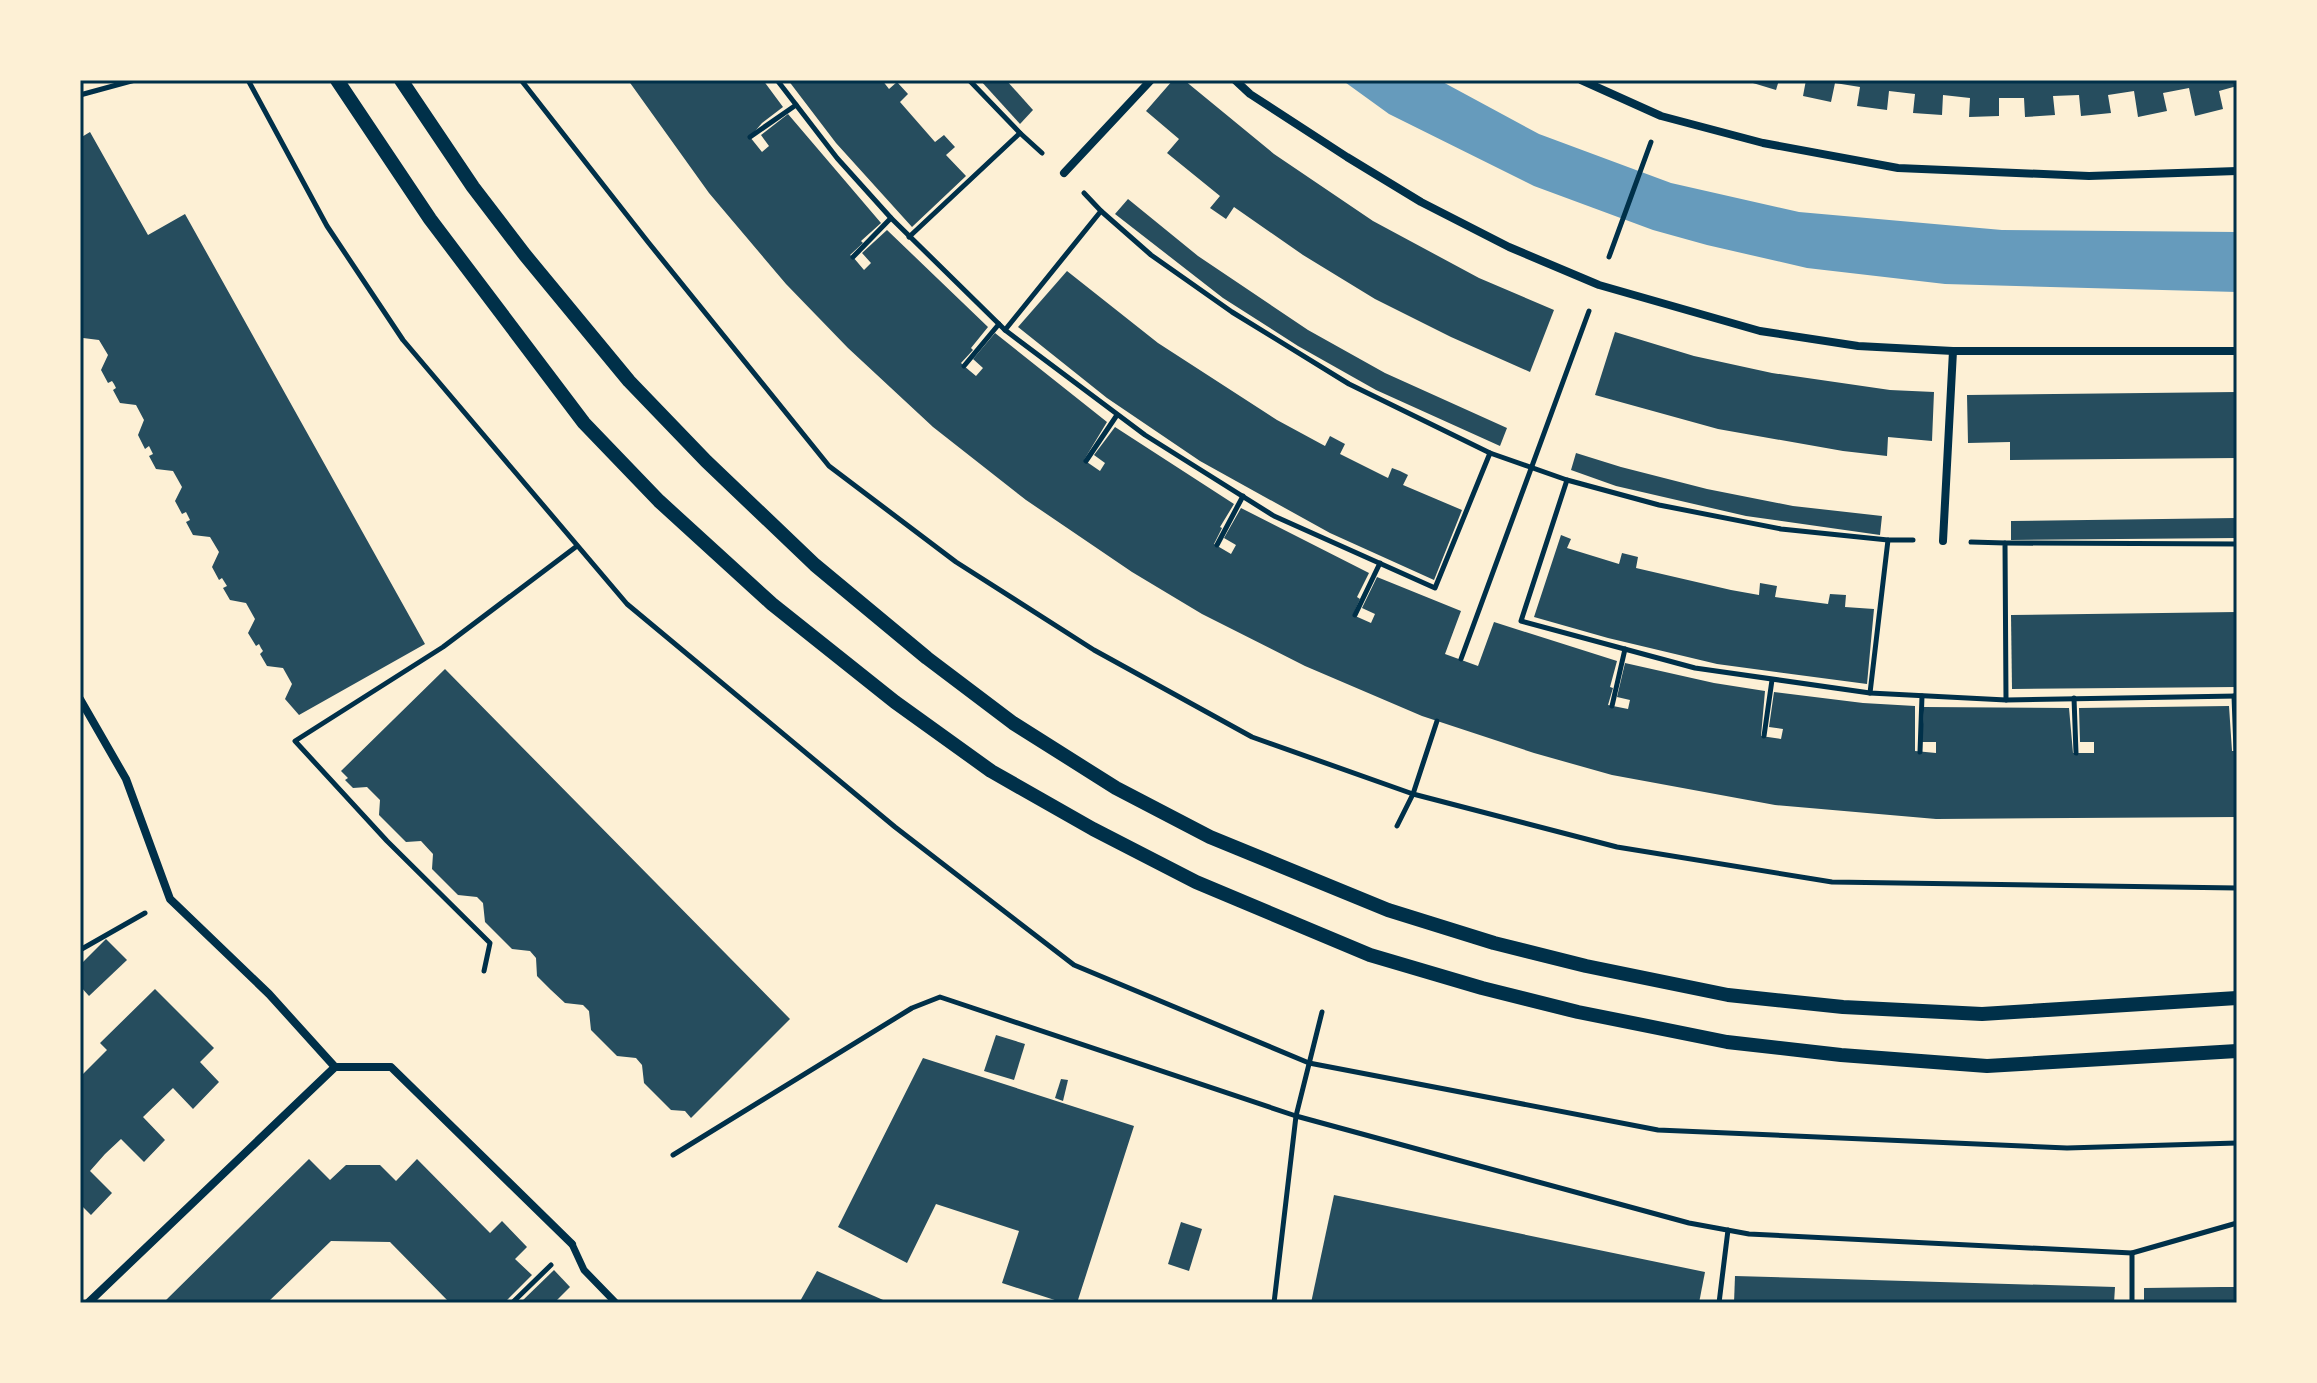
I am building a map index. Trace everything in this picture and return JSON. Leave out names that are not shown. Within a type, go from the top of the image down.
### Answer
[{"type":"street","points":[[337,80],[430,219],[584,423],[659,501],[772,604],[895,702],[991,771],[1093,829],[1183,875],[1370,955],[1578,1012],[1727,1042],[1841,1055],[1987,1066],[2237,1051]]},
{"type":"street","points":[[401,80],[473,187],[629,381],[706,461],[815,565],[927,658],[1013,723],[1116,788],[1197,830],[1388,910],[1494,943],[1586,966],[1728,995],[1843,1007],[1982,1014],[2237,998]]},
{"type":"street","points":[[1064,173],[1151,80]]},
{"type":"street","points":[[1235,80],[1250,94],[1347,157],[1421,202],[1509,247],[1599,285],[1760,331],[1858,346],[1953,351],[2237,351]]},
{"type":"street","points":[[1581,80],[1661,116],[1763,143],[1898,168],[2089,176],[2237,171]]},
{"type":"street","points":[[1943,541],[1953,351]]},
{"type":"street","points":[[80,699],[126,779],[170,899],[269,994],[335,1067]]},
{"type":"street","points":[[88,1303],[335,1067],[391,1067],[572,1244],[584,1270],[616,1303]]},
{"type":"path","points":[[80,95],[135,80]]},
{"type":"path","points":[[521,80],[829,466],[956,562],[1094,650],[1252,737],[1413,794],[1617,847],[1832,882],[2237,888]]},
{"type":"path","points":[[777,80],[837,158],[891,218],[1005,330],[1145,435],[1274,516],[1435,588],[1490,453]]},
{"type":"path","points":[[969,80],[1101,211],[1151,255],[1232,312],[1349,384],[1490,453],[1567,480],[1659,505],[1781,529],[1888,540],[2237,544]]},
{"type":"path","points":[[750,137],[796,105]]},
{"type":"path","points":[[1461,659],[1661,116]]},
{"type":"path","points":[[909,237],[1020,133]]},
{"type":"path","points":[[1005,330],[1101,211]]},
{"type":"path","points":[[853,257],[891,218]]},
{"type":"path","points":[[964,366],[999,324]]},
{"type":"path","points":[[1086,461],[1117,415]]},
{"type":"path","points":[[1567,480],[1521,621],[1695,668],[1870,693],[2006,700],[2236,696],[2236,751]]},
{"type":"path","points":[[1217,545],[1243,496]]},
{"type":"path","points":[[1870,693],[1888,540]]},
{"type":"path","points":[[2005,543],[2006,700]]},
{"type":"path","points":[[484,971],[490,943],[387,841],[295,741],[443,647],[577,546]]},
{"type":"path","points":[[1355,615],[1380,563]]},
{"type":"path","points":[[1612,706],[1625,649]]},
{"type":"path","points":[[1764,736],[1772,680]]},
{"type":"path","points":[[1920,752],[1922,696]]},
{"type":"path","points":[[2074,698],[2076,753]]},
{"type":"path","points":[[1397,826],[1413,794],[1437,721]]},
{"type":"path","points":[[80,950],[170,899]]},
{"type":"path","points":[[673,1155],[912,1008],[940,997],[1296,1116],[1689,1223],[1749,1234],[2132,1253],[2237,1223]]},
{"type":"path","points":[[1274,1303],[1296,1116],[1322,1012]]},
{"type":"path","points":[[1719,1303],[1728,1230]]},
{"type":"path","points":[[512,1303],[572,1244]]},
{"type":"path","points":[[2132,1253],[2132,1303]]},
{"type":"water","points":[[1342,80],[1439,80],[1539,134],[1671,183],[1799,212],[2002,230],[2237,232],[2237,292],[1945,284],[1807,268],[1707,245],[1653,230],[1534,186],[1389,114]]},
{"type":"building","points":[[628,80],[763,80],[783,107],[750,137],[762,152],[769,146],[761,135],[788,114],[881,223],[850,255],[864,270],[871,263],[862,253],[887,230],[988,327],[961,363],[964,366],[976,376],[983,368],[973,359],[995,333],[1107,422],[1084,460],[1100,471],[1105,463],[1094,455],[1115,427],[1234,504],[1214,544],[1231,554],[1236,545],[1224,538],[1241,508],[1369,573],[1357,597],[1360,599],[1353,615],[1371,623],[1375,614],[1362,608],[1377,577],[1461,611],[1445,654],[1478,666],[1494,622],[1617,661],[1608,705],[1628,709],[1630,700],[1617,697],[1625,663],[1765,691],[1761,736],[1781,739],[1783,729],[1769,727],[1774,692],[1915,706],[1915,751],[1936,753],[1936,742],[1922,742],[1924,707],[2069,708],[2073,753],[2094,753],[2094,742],[2080,742],[2079,708],[2229,706],[2232,751],[2237,751],[2237,817],[1936,819],[1775,805],[1612,775],[1534,753],[1422,716],[1305,666],[1202,614],[1132,572],[1026,500],[933,427],[848,348],[786,284],[709,193]]},
{"type":"building","points":[[788,80],[882,80],[889,89],[897,82],[908,94],[900,102],[935,142],[944,135],[955,147],[946,155],[966,176],[912,227],[836,143]]},
{"type":"building","points":[[980,80],[1006,80],[1033,110],[1020,124]]},
{"type":"building","points":[[1173,80],[1184,80],[1274,154],[1373,221],[1479,278],[1554,310],[1530,372],[1375,299],[1303,255],[1234,207],[1226,219],[1210,208],[1220,196],[1167,153],[1179,139],[1146,111]]},
{"type":"building","points":[[1743,80],[1779,80],[1776,90]]},
{"type":"building","points":[[1806,80],[2237,80],[2237,86],[2219,91],[2223,109],[2195,116],[2189,88],[2163,93],[2167,111],[2138,117],[2134,91],[2108,95],[2111,113],[2081,116],[2079,95],[2053,96],[2055,115],[2025,117],[2024,98],[1999,98],[1999,116],[1969,117],[1970,98],[1943,95],[1942,115],[1913,113],[1915,94],[1889,91],[1887,110],[1857,106],[1860,87],[1835,83],[1831,102],[1803,96]]},
{"type":"building","points":[[90,132],[148,235],[185,214],[425,644],[299,715],[285,699],[292,684],[283,668],[267,666],[260,654],[263,651],[259,644],[256,646],[248,633],[255,619],[246,603],[230,600],[223,588],[227,586],[222,578],[219,580],[212,567],[219,552],[210,537],[193,535],[186,522],[190,520],[186,512],[182,514],[175,501],[182,487],[173,471],[156,469],[149,456],[153,454],[149,446],[145,449],[138,435],[144,420],[136,405],[120,403],[113,390],[116,388],[114,384],[112,381],[108,383],[101,370],[108,355],[99,340],[83,338],[80,332],[80,138]]},
{"type":"building","points":[[1128,199],[1198,256],[1308,330],[1385,373],[1507,428],[1500,446],[1376,390],[1298,346],[1223,298],[1115,214]]},
{"type":"building","points":[[1067,271],[1158,343],[1277,420],[1325,446],[1330,436],[1345,444],[1340,454],[1388,478],[1392,468],[1400,471],[1408,475],[1403,485],[1462,510],[1434,580],[1330,533],[1200,461],[1107,398],[1018,327]]},
{"type":"building","points":[[1615,332],[1694,356],[1772,373],[1890,390],[1934,392],[1932,441],[1888,437],[1887,456],[1843,451],[1718,429],[1595,395]]},
{"type":"building","points":[[2237,392],[2237,458],[2010,460],[2010,442],[1968,443],[1967,395]]},
{"type":"building","points":[[1576,453],[1707,489],[1793,506],[1882,516],[1880,535],[1746,516],[1616,486],[1571,470]]},
{"type":"building","points":[[2237,518],[2237,538],[2011,540],[2011,521]]},
{"type":"building","points":[[1561,535],[1571,539],[1567,548],[1619,564],[1622,553],[1638,557],[1636,568],[1731,590],[1759,595],[1760,583],[1777,586],[1775,597],[1828,604],[1830,594],[1846,595],[1845,607],[1874,609],[1867,684],[1717,664],[1534,617]]},
{"type":"building","points":[[2237,612],[2237,687],[2012,689],[2011,615]]},
{"type":"building","points":[[445,669],[790,1019],[691,1118],[685,1111],[671,1110],[644,1083],[642,1065],[636,1058],[617,1056],[591,1030],[589,1011],[583,1005],[565,1003],[537,976],[536,958],[530,951],[512,949],[485,922],[483,903],[477,897],[458,895],[432,869],[433,854],[421,841],[406,842],[379,815],[380,800],[367,787],[353,788],[345,780],[348,778],[341,771]]},
{"type":"building","points":[[106,939],[127,960],[89,996],[80,986],[80,965]]},
{"type":"building","points":[[155,989],[214,1048],[200,1062],[219,1082],[193,1109],[173,1088],[143,1117],[165,1140],[144,1162],[121,1139],[105,1154],[90,1171],[112,1193],[91,1215],[80,1204],[80,1077],[107,1050],[100,1043]]},
{"type":"building","points":[[996,1035],[1025,1044],[1014,1080],[984,1071]]},
{"type":"building","points":[[923,1058],[1134,1126],[1077,1303],[1064,1303],[1002,1283],[1019,1231],[936,1204],[907,1263],[838,1227]]},
{"type":"building","points":[[1061,1079],[1068,1080],[1063,1101],[1055,1098]]},
{"type":"building","points":[[309,1159],[330,1180],[346,1165],[380,1165],[396,1181],[417,1159],[490,1233],[502,1221],[527,1247],[515,1259],[532,1275],[504,1303],[450,1303],[390,1242],[331,1241],[267,1303],[163,1303]]},
{"type":"building","points":[[1334,1195],[1705,1272],[1699,1303],[1311,1303]]},
{"type":"building","points":[[1181,1222],[1202,1229],[1189,1271],[1168,1264]]},
{"type":"building","points":[[554,1270],[570,1287],[554,1303],[520,1303]]},
{"type":"building","points":[[817,1271],[890,1303],[799,1303]]},
{"type":"building","points":[[1735,1276],[2115,1287],[2114,1303],[1734,1303]]},
{"type":"building","points":[[2237,1287],[2237,1303],[2144,1303],[2144,1288]]}]
